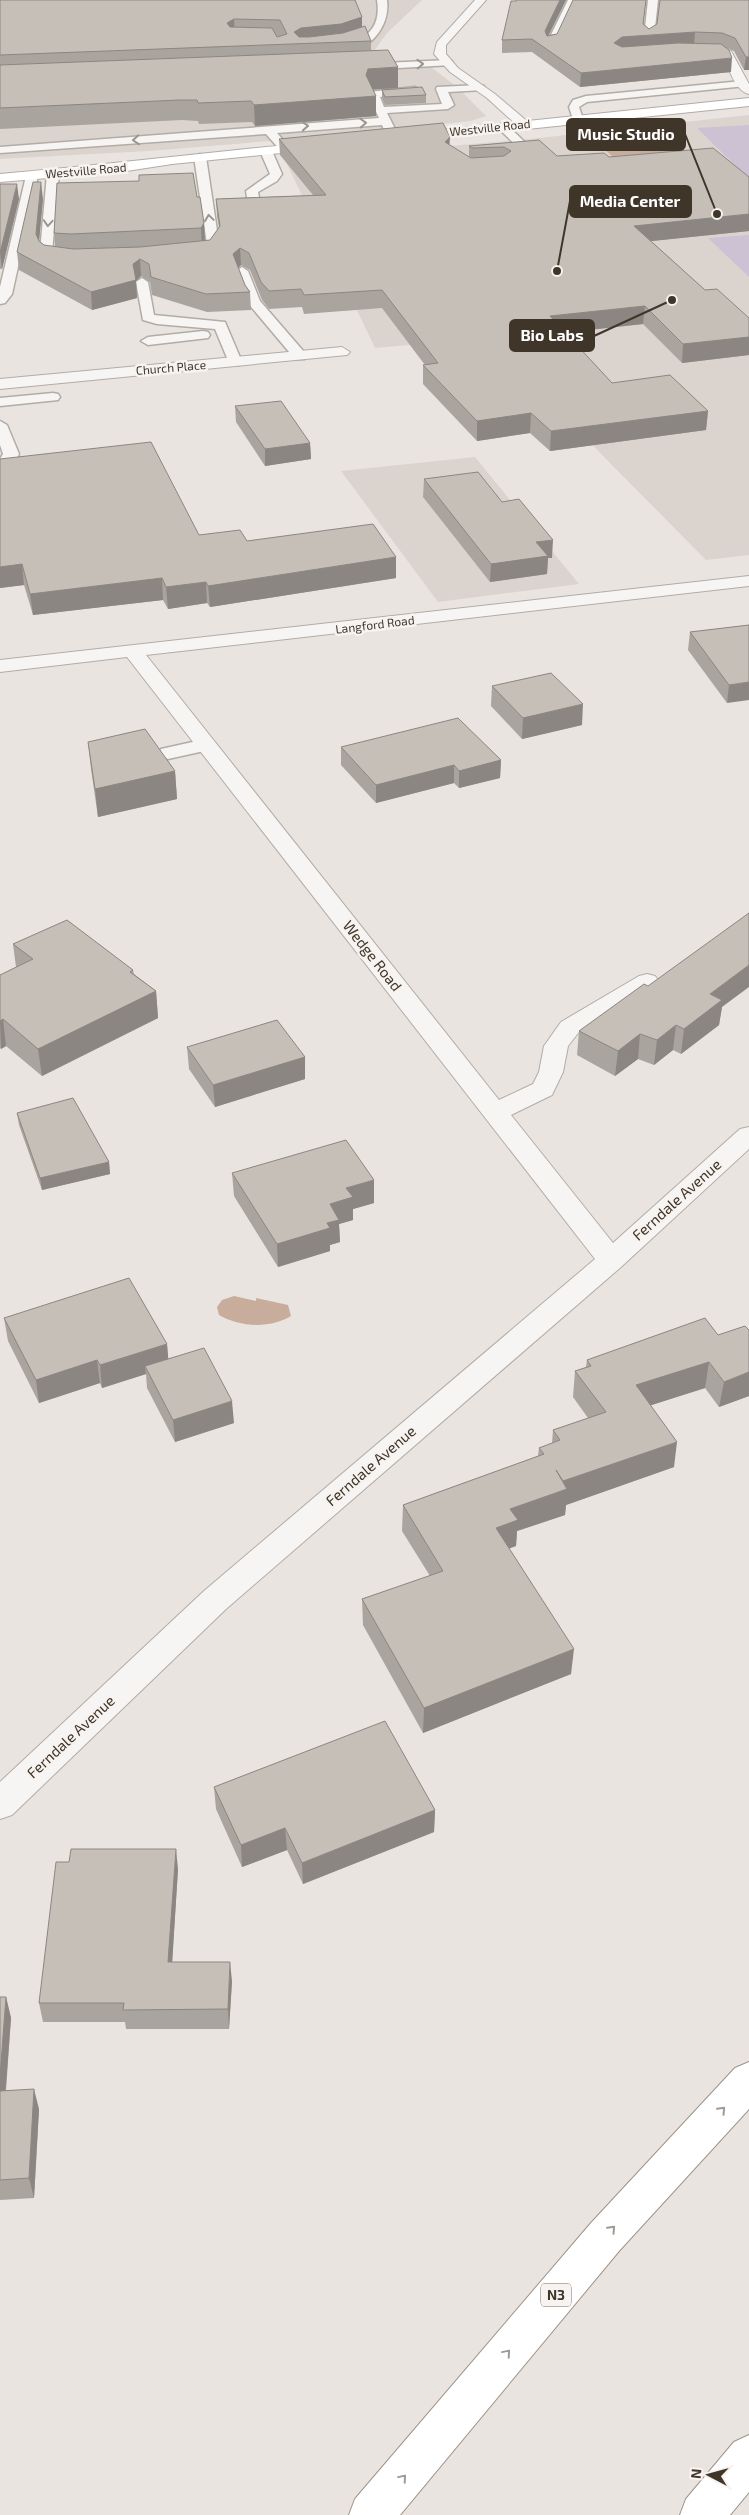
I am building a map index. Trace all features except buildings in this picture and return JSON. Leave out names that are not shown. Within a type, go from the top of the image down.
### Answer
[{"type":"main road","name":"Westville Road","points":[[377,140],[749,102]]},
{"type":"main road","name":"Westville Road","points":[[0,178],[148,165],[172,160],[332,145]]},
{"type":"main road","name":"Westville Road","points":[[0,165],[135,158],[172,160]]},
{"type":"main road","points":[[0,172],[28,170],[32,172],[32,176]]},
{"type":"main road","name":"N3","points":[[371,2515],[605,2237],[749,2081]]},
{"type":"main road","points":[[702,2515],[749,2457]]},
{"type":"street","points":[[481,0],[441,44],[440,54],[448,63],[524,125]]},
{"type":"street","points":[[689,51],[715,51],[727,54],[746,87]]},
{"type":"street","name":"Church Place","points":[[0,384],[342,352]]},
{"type":"street","name":"Langford Road","points":[[0,666],[749,581]]},
{"type":"street","name":"Wedge Road","points":[[132,652],[612,1260]]},
{"type":"street","points":[[495,1112],[543,1089],[551,1072],[556,1046],[570,1027],[647,980]]},
{"type":"street","name":"Ferndale Avenue","points":[[0,1804],[215,1600],[612,1260],[749,1135]]},
{"type":"lane","points":[[326,50],[354,47],[369,39],[381,23],[384,9],[382,0]]},
{"type":"lane","points":[[551,45],[573,0]]},
{"type":"lane","points":[[649,37],[653,0]]},
{"type":"lane","points":[[334,40],[369,39]]},
{"type":"lane","points":[[346,67],[448,63]]},
{"type":"lane","points":[[578,119],[574,107],[577,102],[586,99],[746,87]]},
{"type":"lane","points":[[394,139],[374,93],[480,88]]},
{"type":"lane","points":[[380,110],[447,106],[449,102],[441,90]]},
{"type":"lane","points":[[0,150],[386,121]]},
{"type":"lane","points":[[165,126],[181,129],[184,136]]},
{"type":"lane","points":[[504,127],[527,150]]},
{"type":"lane","points":[[268,130],[285,150]]},
{"type":"lane","points":[[56,134],[60,146]]},
{"type":"lane","points":[[254,203],[252,191],[274,179],[276,174],[266,151]]},
{"type":"lane","points":[[179,256],[207,253],[212,246],[200,157]]},
{"type":"lane","points":[[53,174],[55,195],[46,255],[54,260],[83,260]]},
{"type":"lane","points":[[0,300],[4,294],[4,280],[32,176]]},
{"type":"lane","points":[[242,271],[254,302],[300,356]]},
{"type":"lane","points":[[142,282],[148,317],[157,320],[220,325],[235,362]]},
{"type":"lane","points":[[148,341],[224,333]]},
{"type":"lane","points":[[0,402],[53,397]]},
{"type":"lane","points":[[0,465],[6,463],[11,456],[1,430]]},
{"type":"lane","points":[[168,754],[206,745]]},
{"type":"shaded area","points":[[0,0],[422,0],[387,33],[374,51],[392,68],[431,67],[457,87],[486,116],[471,121],[306,138],[149,151],[0,159]]},
{"type":"shaded area","points":[[749,115],[749,555],[706,560],[606,459],[491,338],[375,348],[285,160],[520,140]]},
{"type":"shaded area","points":[[749,125],[749,179],[697,128]]},
{"type":"shaded area","points":[[663,135],[693,159],[623,166],[595,141]]},
{"type":"shaded area","points":[[749,235],[749,277],[708,238]]},
{"type":"shaded area","points":[[475,457],[579,584],[438,602],[341,471]]},
{"type":"shaded area","points":[[234,1296],[256,1301],[256,1298],[288,1305],[291,1316],[273,1323],[255,1325],[236,1322],[219,1315],[217,1307],[222,1300]]},
{"type":"place","name":"Music Studio","points":[[717,214]]},
{"type":"place","name":"Media Center","points":[[557,271]]},
{"type":"place","name":"Bio Labs","points":[[672,300]]}]
